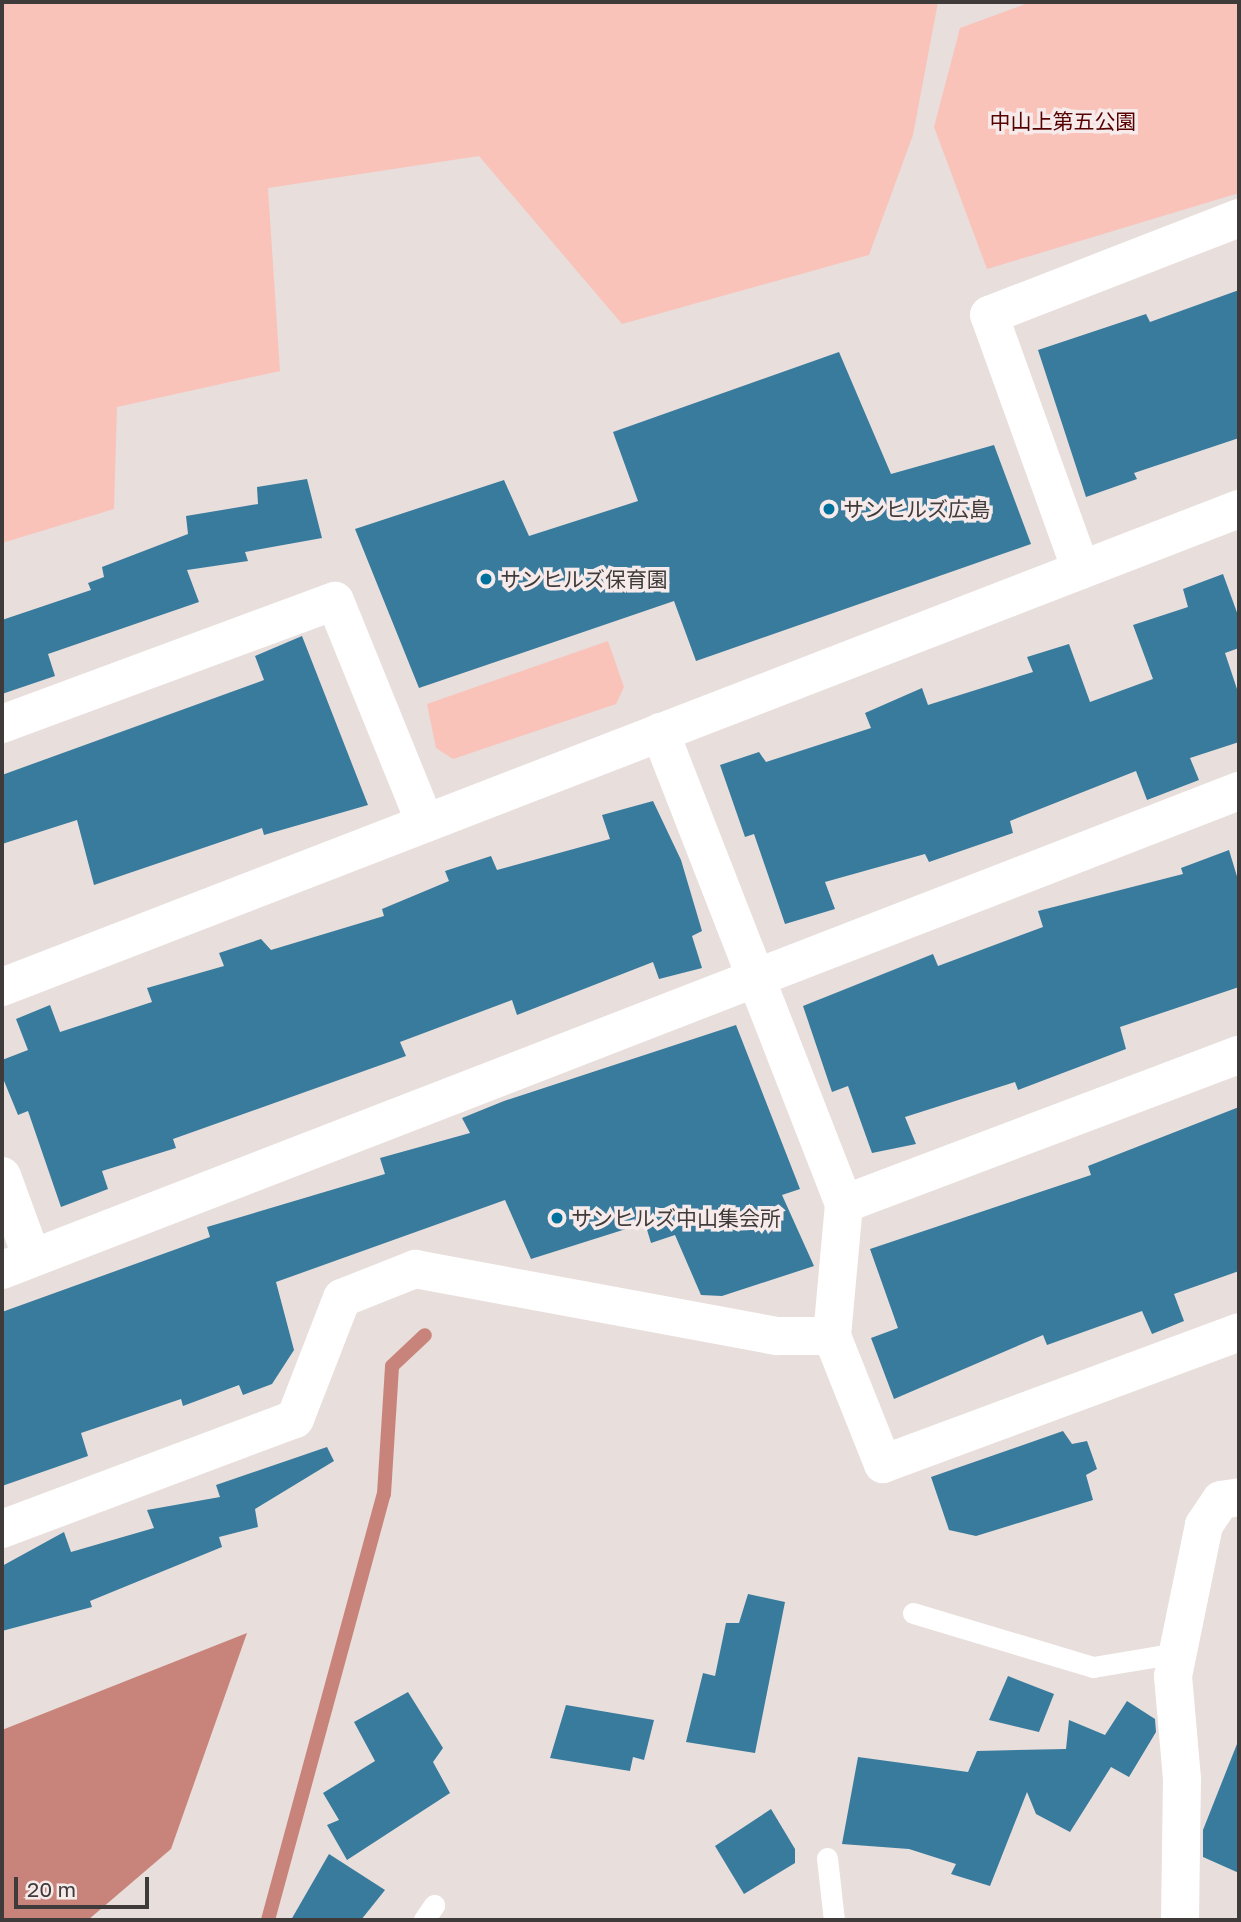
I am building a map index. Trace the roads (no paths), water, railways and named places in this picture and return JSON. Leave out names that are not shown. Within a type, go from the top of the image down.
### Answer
[{"type":"street","points":[[1081,570],[989,315],[1239,218]]},
{"type":"street","points":[[2,987],[1239,509]]},
{"type":"street","points":[[2,724],[335,601],[425,824]]},
{"type":"street","points":[[660,732],[844,1204],[832,1336],[883,1464],[1239,1332]]},
{"type":"street","points":[[2,1176],[17,1264],[1239,791]]},
{"type":"street","points":[[844,1204],[1239,1055]]},
{"type":"street","points":[[2,1530],[295,1419],[342,1298],[415,1269],[778,1336],[832,1336]]},
{"type":"street","points":[[1180,1920],[1178,1653],[1204,1525],[1221,1500],[1239,1497]]},
{"type":"lane","points":[[913,1613],[1093,1667],[1178,1653]]},
{"type":"lane","points":[[827,1858],[834,1920]]},
{"type":"waterway","points":[[268,1920],[384,1494],[392,1366],[425,1335]]},
{"type":"place","name":"サンヒルズ広島","points":[[829,509]]},
{"type":"place","name":"サンヒルズ保育園","points":[[486,579]]},
{"type":"place","name":"サンヒルズ中山集会所","points":[[557,1218]]},
{"type":"park label","name":"中山上第五公園","points":[[1063,121]]}]
